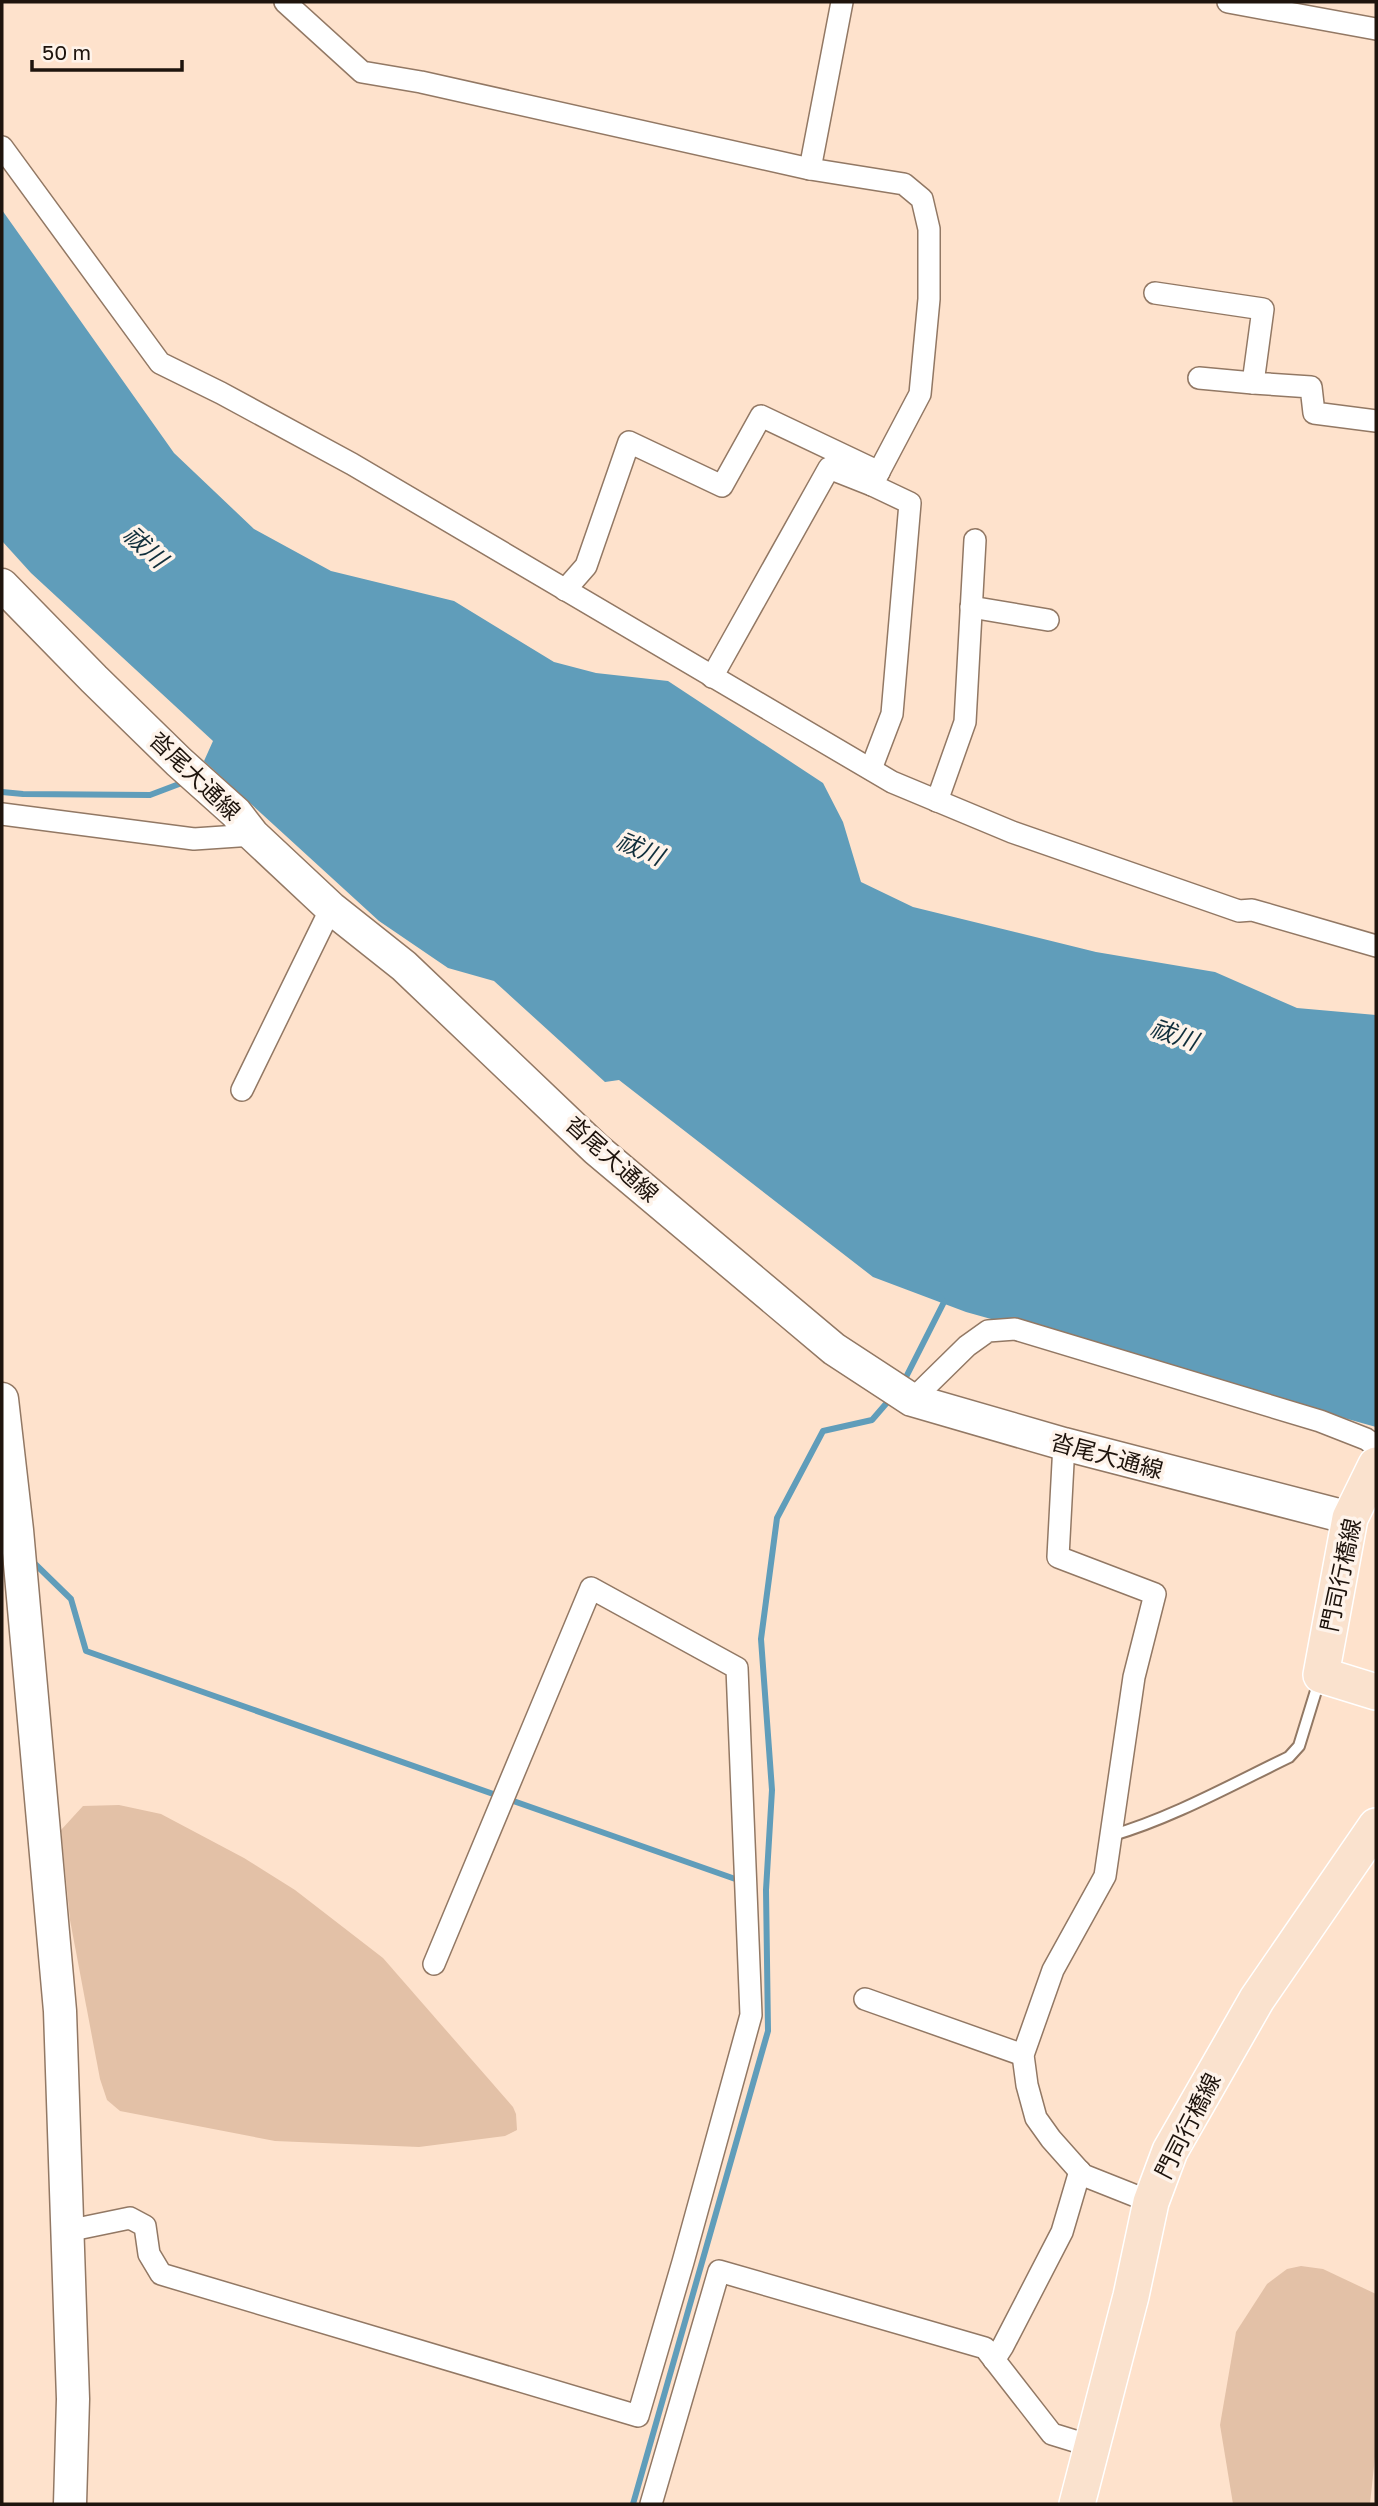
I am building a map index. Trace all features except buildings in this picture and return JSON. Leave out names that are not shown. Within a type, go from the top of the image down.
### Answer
[{"type":"main road","name":"沓尾大通線","points":[[2,585],[179,762],[331,908],[404,966],[617,1166],[834,1349],[912,1400],[1063,1444],[1350,1518]]},
{"type":"main road","points":[[2,1399],[17,1530],[60,2011],[73,2399],[71,2504]]},
{"type":"main road","name":"門司行橋線","points":[[1321,1675],[1350,1518],[1376,1465]]},
{"type":"main road","points":[[1321,1675],[1376,1692]]},
{"type":"main road","name":"門司行橋線","points":[[1077,2504],[1131,2296],[1151,2202],[1170,2151],[1257,1999],[1376,1826]]},
{"type":"street","points":[[285,2],[362,72],[421,82],[810,169],[904,184],[922,199],[929,229],[929,299],[920,394],[875,479]]},
{"type":"street","points":[[810,169],[842,2]]},
{"type":"street","points":[[1228,2],[1376,29]]},
{"type":"street","points":[[2,147],[160,363],[352,464],[892,782],[1012,832],[1239,911],[1252,910],[1376,946]]},
{"type":"street","points":[[1155,293],[1263,309],[1253,383]]},
{"type":"street","points":[[1199,378],[1311,387],[1314,413],[1376,421]]},
{"type":"street","points":[[565,590],[586,566],[629,442],[722,486],[761,416],[875,479],[910,503],[892,714],[871,769]]},
{"type":"street","points":[[712,677],[829,468],[875,479]]},
{"type":"street","points":[[937,800],[965,722],[975,540]]},
{"type":"street","points":[[971,607],[1048,620]]},
{"type":"street","points":[[2,814],[194,839],[245,824]]},
{"type":"street","points":[[242,1090],[331,908]]},
{"type":"street","points":[[912,1400],[967,1346],[988,1331],[1015,1329],[1320,1421],[1366,1439],[1376,1446]]},
{"type":"street","points":[[1063,1444],[1058,1557],[1155,1594],[1134,1677],[1105,1876],[1053,1970],[1023,2055],[1035,2118],[1083,2175],[1151,2202]]},
{"type":"street","points":[[2,1559],[17,1530]]},
{"type":"street","points":[[68,2231],[130,2218],[145,2226],[149,2254],[161,2274],[638,2416],[751,2015],[737,1668],[591,1588],[433,1964]]},
{"type":"street","points":[[865,1999],[1023,2055]]},
{"type":"street","points":[[994,2360],[1062,2232],[1080,2171]]},
{"type":"street","points":[[683,2262],[985,2348],[1052,2434],[1091,2446]]},
{"type":"street","points":[[651,2504],[719,2271]]},
{"type":"lane","points":[[1110,1836],[1134,1829],[1289,1757],[1299,1746],[1321,1675]]},
{"type":"shaded area","points":[[119,1805],[161,1814],[244,1858],[295,1890],[383,1958],[513,2107],[517,2130],[505,2136],[419,2147],[275,2141],[120,2111],[107,2100],[100,2079],[70,1920],[61,1830],[83,1806]]},
{"type":"shaded area","points":[[1301,2266],[1323,2269],[1376,2294],[1376,2447],[1370,2504],[1233,2504],[1220,2425],[1236,2332],[1267,2284],[1287,2269]]},
{"type":"water","name":"祓川","points":[[2,210],[174,453],[254,529],[331,571],[454,601],[554,662],[596,673],[668,681],[823,783],[843,822],[861,882],[913,907],[1096,952],[1215,972],[1297,1008],[1376,1015],[1376,1427],[966,1312],[873,1277],[619,1080],[605,1082],[494,981],[448,968],[379,921],[204,761],[213,741],[31,573],[2,541]]},
{"type":"waterway","points":[[2,792],[150,795],[187,781]]},
{"type":"waterway","points":[[902,1385],[944,1302],[941,1298]]},
{"type":"waterway","points":[[633,2504],[768,2031],[766,1890],[772,1790],[761,1639],[777,1518],[823,1431],[872,1420],[891,1398]]},
{"type":"waterway","points":[[31,1560],[71,1599],[86,1651],[741,1881]]}]
